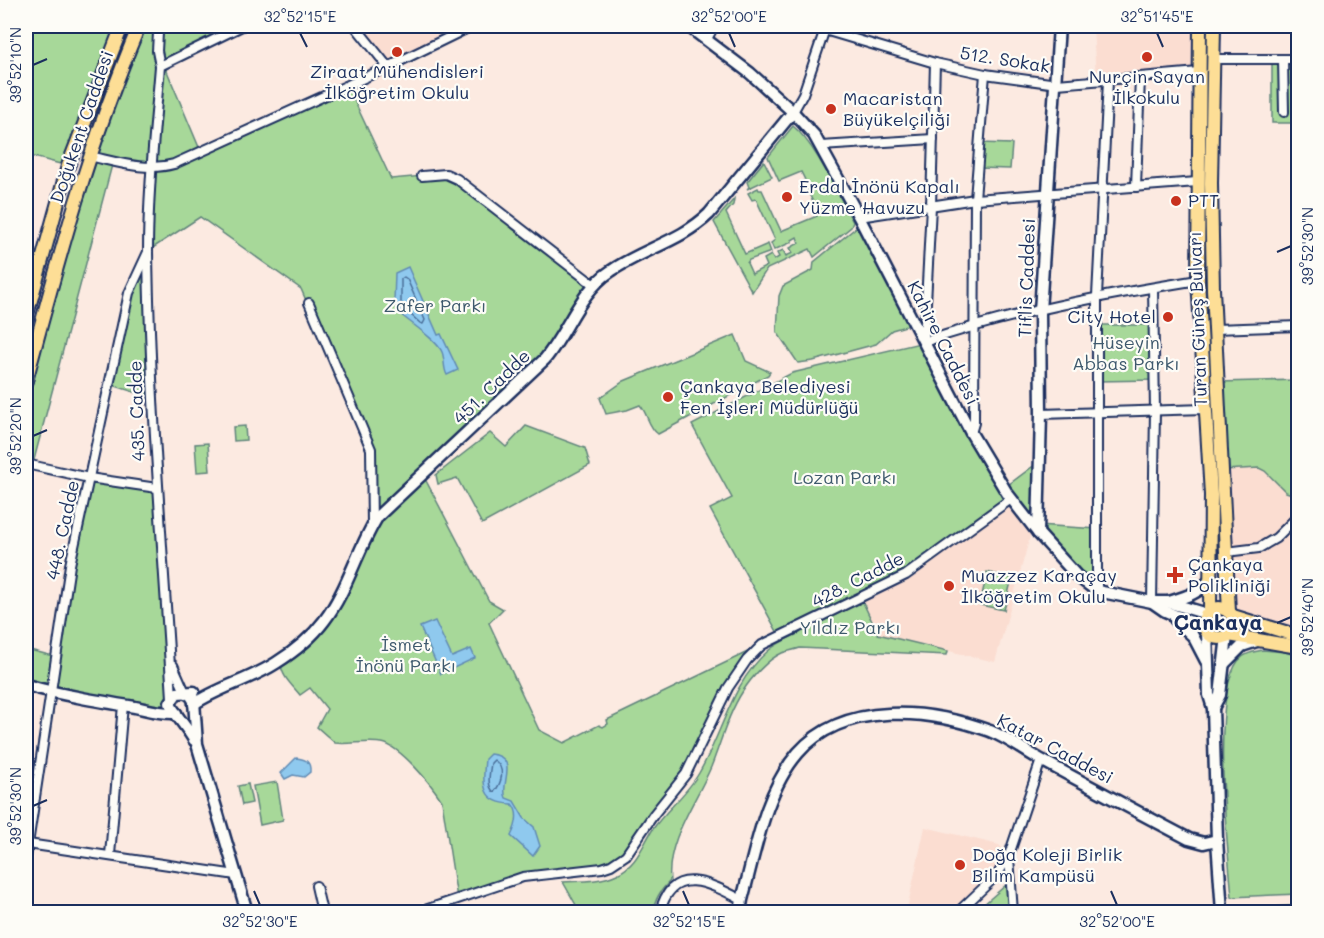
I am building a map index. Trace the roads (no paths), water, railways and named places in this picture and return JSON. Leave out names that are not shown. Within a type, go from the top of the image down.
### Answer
[{"type":"main road","name":"Doğukent Caddesi","points":[[26,318],[68,166],[122,26]]},
{"type":"main road","name":"Doğukent Caddesi","points":[[26,381],[70,216],[89,156],[139,26]]},
{"type":"main road","name":"Kahire Caddesi","points":[[688,26],[750,73],[793,112],[814,135],[971,433],[1011,499],[1038,533],[1077,576],[1097,591],[1166,607]]},
{"type":"main road","name":"Tiflis Caddesi","points":[[1038,533],[1041,414],[1040,311],[1057,84],[1059,26]]},
{"type":"main road","name":"Turan Güneş Bulvarı","points":[[1200,26],[1198,280],[1211,495],[1208,613]]},
{"type":"main road","name":"Turan Güneş Bulvarı","points":[[1214,26],[1212,183],[1215,329],[1231,614]]},
{"type":"main road","name":"451. Cadde","points":[[221,688],[274,664],[324,621],[343,589],[378,516],[545,359],[559,342],[594,285],[611,271],[697,225],[709,214],[793,112]]},
{"type":"main road","points":[[1166,607],[1194,594],[1209,582],[1216,590],[1222,590],[1228,586]]},
{"type":"main road","points":[[1166,607],[1208,613],[1220,608],[1231,614],[1299,636]]},
{"type":"main road","points":[[1166,607],[1206,630],[1214,638],[1228,635],[1299,647]]},
{"type":"main road","points":[[1166,607],[1193,636],[1208,665]]},
{"type":"main road","points":[[1208,613],[1206,630],[1209,695],[1214,708],[1217,840],[1222,912]]},
{"type":"main road","points":[[1214,708],[1220,696],[1228,635],[1235,625],[1231,614]]},
{"type":"main road","points":[[1223,665],[1242,646],[1257,641]]},
{"type":"main road","points":[[26,685],[50,692],[143,708],[161,714],[189,713],[194,705],[221,688]]},
{"type":"main road","points":[[143,708],[158,707],[177,693],[221,688]]},
{"type":"main road","points":[[186,692],[191,696],[194,705],[197,744],[247,912]]},
{"type":"main road","points":[[171,699],[171,706],[197,744]]},
{"type":"main road","name":"Katar Caddesi","points":[[740,912],[772,794],[797,754],[812,739],[832,727],[877,714],[934,718],[989,731],[1016,743],[1041,760],[1189,839],[1204,843],[1217,840]]},
{"type":"street","points":[[160,66],[242,26]]},
{"type":"street","points":[[355,26],[388,67]]},
{"type":"street","points":[[89,156],[152,168],[184,160],[472,26]]},
{"type":"street","points":[[707,39],[714,26]]},
{"type":"street","name":"512. Sokak","points":[[812,26],[825,28],[935,63],[985,74],[1057,84],[1199,72]]},
{"type":"street","points":[[793,112],[803,94],[825,28]]},
{"type":"street","name":"435. Cadde","points":[[158,33],[157,51],[160,66],[148,251],[157,488],[171,699]]},
{"type":"street","points":[[1214,59],[1299,59]]},
{"type":"street","points":[[1283,59],[1284,111]]},
{"type":"street","points":[[935,63],[924,342],[976,326],[1097,296],[1198,280]]},
{"type":"street","points":[[971,433],[974,423],[976,326],[975,199],[985,74]]},
{"type":"street","points":[[1137,187],[1140,77]]},
{"type":"street","points":[[1097,591],[1097,296],[1108,81]]},
{"type":"street","points":[[821,146],[933,139]]},
{"type":"street","points":[[422,176],[446,174],[457,179],[594,285]]},
{"type":"street","points":[[859,217],[975,199],[1197,182]]},
{"type":"street","name":"448. Cadde","points":[[26,857],[70,565],[129,293],[148,251]]},
{"type":"street","points":[[1152,602],[1155,411],[1153,288]]},
{"type":"street","points":[[309,303],[371,449],[372,525]]},
{"type":"street","points":[[1215,329],[1299,326]]},
{"type":"street","points":[[1041,414],[1205,409]]},
{"type":"street","points":[[26,464],[89,478],[157,488]]},
{"type":"street","name":"428. Cadde","points":[[419,912],[523,877],[611,865],[632,848],[693,762],[728,688],[738,672],[762,645],[906,575],[1011,499]]},
{"type":"street","points":[[1226,552],[1259,548],[1276,537],[1299,516]]},
{"type":"street","points":[[168,652],[186,692]]},
{"type":"street","points":[[110,855],[123,705]]},
{"type":"street","points":[[958,912],[998,874],[1009,855],[1041,760]]},
{"type":"street","points":[[26,795],[35,797]]},
{"type":"street","points":[[28,843],[236,875]]},
{"type":"street","points":[[1009,855],[1013,912]]},
{"type":"street","points":[[660,912],[663,899],[668,891],[676,885],[693,880],[711,883],[742,900]]},
{"type":"street","points":[[315,886],[322,912]]},
{"type":"water","points":[[408,267],[438,335],[441,334],[458,370],[447,375],[439,347],[399,313],[394,302],[395,273]]},
{"type":"water","points":[[435,621],[452,657],[471,649],[475,658],[441,674],[420,627]]},
{"type":"water","points":[[490,754],[505,760],[507,766],[506,798],[514,801],[524,818],[534,827],[540,846],[533,856],[511,836],[517,815],[512,804],[494,800],[486,790],[484,784],[485,759]]},
{"type":"water","points":[[296,758],[307,761],[310,765],[310,772],[304,777],[293,775],[285,779],[281,773]]},
{"type":"place","name":"Ziraat Mühendisleri İlköğretim Okulu","points":[[397,52]]},
{"type":"place","name":"Nurçin Sayan İlkokulu","points":[[1147,57]]},
{"type":"place","name":"Macaristan Büyükelçiliği","points":[[831,109]]},
{"type":"place","name":"Erdal İnönü Kapalı Yüzme Havuzu","points":[[787,197]]},
{"type":"place","name":"PTT","points":[[1176,201]]},
{"type":"place","name":"City Hotel","points":[[1168,317]]},
{"type":"place","name":"Çankaya Belediyesi Fen İşleri Müdürlüğü","points":[[668,397]]},
{"type":"place","name":"Çankaya Polikliniği","points":[[1175,575]]},
{"type":"place","name":"Muazzez Karaçay İlköğretim Okulu","points":[[949,586]]},
{"type":"place","name":"Doğa Koleji Birlik Bilim Kampüsü","points":[[960,865]]},
{"type":"district","name":"Çankaya","points":[[1218,623]]},
{"type":"park label","name":"Zafer Parkı","points":[[435,306]]},
{"type":"park label","name":"Hüseyin Abbas Parkı","points":[[1126,353]]},
{"type":"park label","name":"Lozan Parkı","points":[[845,478]]},
{"type":"park label","name":"Yıldız Parkı","points":[[850,628]]},
{"type":"park label","name":"İsmet İnönü Parkı","points":[[406,655]]}]
